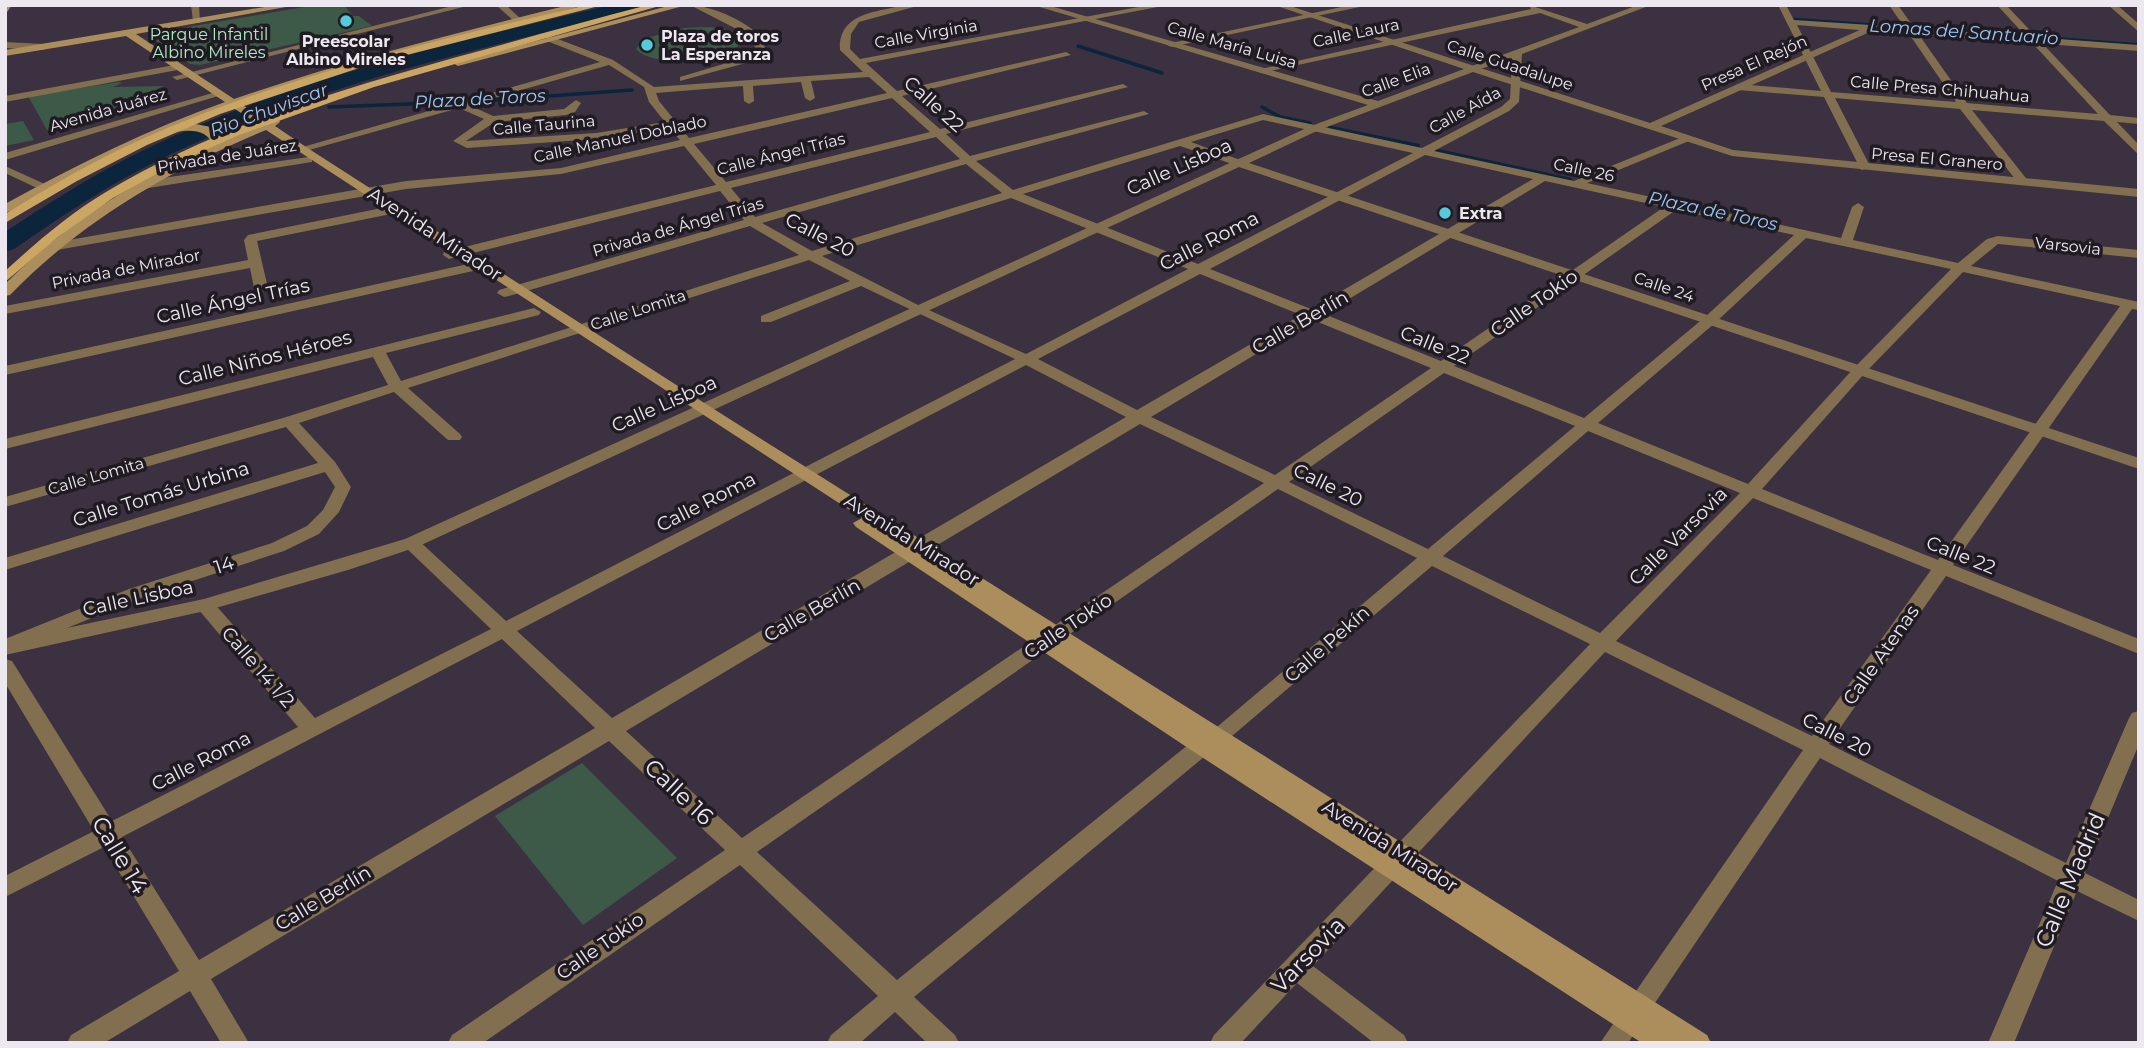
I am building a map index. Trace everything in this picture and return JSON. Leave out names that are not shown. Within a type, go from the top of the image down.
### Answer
[{"type":"main road","points":[[5,12],[8,5]]},
{"type":"main road","points":[[43,47],[293,5]]},
{"type":"main road","points":[[5,292],[51,247],[142,185],[218,140],[241,113],[346,65],[581,5]]},
{"type":"main road","points":[[5,219],[55,188],[100,165],[175,129],[236,106],[347,69],[599,5]]},
{"type":"main road","points":[[5,278],[25,258],[79,216],[132,184],[228,136],[367,85],[659,5]]},
{"type":"main road","points":[[594,23],[674,5]]},
{"type":"main road","points":[[5,209],[43,187],[161,129],[370,88],[683,5]]},
{"type":"main road","name":"Avenida Mirador","points":[[128,33],[241,113],[460,258],[1210,742],[1634,1013],[1698,1043]]},
{"type":"main road","points":[[114,35],[167,70]]},
{"type":"main road","name":"Avenida Mirador","points":[[182,72],[208,97]]},
{"type":"main road","points":[[161,129],[195,127],[218,140]]},
{"type":"main road","name":"Avenida Mirador","points":[[511,290],[534,312],[575,331]]},
{"type":"main road","name":"Avenida Mirador","points":[[1634,1013],[1665,1043]]},
{"type":"street","points":[[195,5],[197,21]]},
{"type":"street","points":[[5,99],[167,70],[182,72],[467,5]]},
{"type":"street","points":[[500,5],[518,20]]},
{"type":"street","points":[[650,88],[743,61],[760,49],[760,41],[755,35],[714,12],[694,5]]},
{"type":"street","name":"Calle 22","points":[[917,5],[868,16],[851,23],[844,43],[845,50],[968,160],[1010,193],[1439,368],[2139,647]]},
{"type":"street","name":"Calle María Luisa","points":[[1037,5],[1377,104]]},
{"type":"street","name":"Calle Virginia","points":[[858,62],[1164,5]]},
{"type":"street","name":"Calle Guadalupe","points":[[1278,5],[1732,153]]},
{"type":"street","points":[[1171,44],[1365,5]]},
{"type":"street","points":[[1528,5],[1587,27]]},
{"type":"street","name":"Calle Elia","points":[[1315,128],[1647,5]]},
{"type":"street","points":[[1782,5],[1865,168]]},
{"type":"street","points":[[1893,5],[1964,107],[2023,183]]},
{"type":"street","points":[[2001,5],[2139,152]]},
{"type":"street","points":[[2112,5],[2139,29]]},
{"type":"street","name":"Calle Laura","points":[[1261,70],[1540,10]]},
{"type":"street","points":[[1791,22],[2139,48]]},
{"type":"street","name":"Presa El Rejón","points":[[1650,127],[1871,28]]},
{"type":"street","name":"Calle 20","points":[[550,39],[610,62],[628,71],[650,88],[654,102],[751,222],[811,255],[915,309],[1026,359],[1138,418],[1275,481],[1816,747],[2139,911]]},
{"type":"street","points":[[6,51],[43,47]]},
{"type":"street","name":"Calle Aída","points":[[1423,151],[1505,108],[1515,100],[1517,51]]},
{"type":"street","name":"Calle Manuel Doblado","points":[[51,247],[433,181],[561,171],[1066,55]]},
{"type":"street","name":"Privada de Juárez","points":[[142,185],[303,155],[610,62]]},
{"type":"street","points":[[650,88],[871,74]]},
{"type":"street","points":[[805,78],[810,97]]},
{"type":"street","points":[[748,82],[749,101]]},
{"type":"street","name":"Calle Ángel Trías","points":[[5,371],[369,286],[460,258],[724,186],[1123,87]]},
{"type":"street","name":"Calle Presa Chihuahua","points":[[1738,88],[2139,121]]},
{"type":"street","name":"Avenida Juárez","points":[[5,157],[208,97],[241,113]]},
{"type":"street","name":"Calle Taurina","points":[[576,103],[569,111],[492,119],[458,141],[476,146],[596,136],[672,124]]},
{"type":"street","name":"Calle Taurina","points":[[461,105],[492,119]]},
{"type":"street","name":"Privada de Ángel Trías","points":[[511,290],[968,160],[1144,114]]},
{"type":"street","name":"Calle 26","points":[[1270,117],[2133,305]]},
{"type":"street","name":"Calle Lomita","points":[[5,502],[289,421],[1010,193],[1257,118],[1270,117]]},
{"type":"street","name":"Calle Lisboa","points":[[5,647],[205,605],[342,566],[411,542],[1315,128]]},
{"type":"street","points":[[1576,184],[1685,139]]},
{"type":"street","name":"Calle 24","points":[[1179,142],[2139,464]]},
{"type":"street","name":"Calle Roma","points":[[5,887],[802,477],[1423,151]]},
{"type":"street","name":"Presa El Granero","points":[[1732,153],[2139,193]]},
{"type":"street","points":[[5,169],[43,187]]},
{"type":"street","name":"Calle Berlín","points":[[80,1043],[1543,177]]},
{"type":"street","name":"Calle Tokio","points":[[460,1043],[1052,638],[1673,206]]},
{"type":"street","points":[[1846,241],[1858,207]]},
{"type":"street","points":[[261,288],[253,263],[250,240],[257,236],[389,211]]},
{"type":"street","name":"Calle Pekín","points":[[840,1043],[1210,742],[1710,320],[1804,233]]},
{"type":"street","name":"Varsovia","points":[[1998,240],[2139,254]]},
{"type":"street","name":"Calle Varsovia","points":[[1398,860],[1602,643],[1750,492],[1859,370],[1960,268],[1991,242],[1998,240]]},
{"type":"street","name":"Privada de Mirador","points":[[5,310],[253,263]]},
{"type":"street","points":[[766,319],[862,281]]},
{"type":"street","name":"Calle Atenas","points":[[1613,1043],[1816,747],[2039,432],[2133,305]]},
{"type":"street","name":"Calle Niños Héroes","points":[[5,443],[534,312]]},
{"type":"street","points":[[377,350],[396,386],[454,437]]},
{"type":"street","name":"14","points":[[5,647],[136,593],[278,547],[313,530],[330,512],[343,488],[329,465],[289,421]]},
{"type":"street","name":"Calle Tomás Urbina","points":[[5,564],[329,465]]},
{"type":"street","name":"Calle 16","points":[[411,542],[946,1043]]},
{"type":"street","name":"Calle 14 1/2","points":[[205,605],[311,728]]},
{"type":"street","name":"Calle 14","points":[[5,666],[236,1043]]},
{"type":"street","name":"Calle Madrid","points":[[2001,1043],[2139,718]]},
{"type":"street","name":"Varsovia","points":[[1223,1043],[1398,860]]},
{"type":"street","points":[[1296,967],[1395,1043]]},
{"type":"green space","name":"Parque Infantil Albino Mireles","points":[[316,5],[344,5],[353,16],[359,16],[372,26],[200,65],[190,64],[152,38],[164,31]]},
{"type":"green space","points":[[684,28],[725,29],[739,35],[743,41],[723,54],[691,61],[658,59],[636,49],[643,39]]},
{"type":"green space","points":[[122,83],[113,87],[164,86],[147,94],[166,100],[47,130],[28,96]]},
{"type":"green space","points":[[23,121],[34,140],[5,146],[5,124]]},
{"type":"green space","points":[[582,763],[677,858],[583,925],[495,816]]},
{"type":"waterway","name":"Rio Chuviscar","points":[[5,244],[75,196],[150,156],[227,122],[306,93],[388,68],[634,5]]},
{"type":"waterway","name":"Lomas del Santuario","points":[[1788,19],[1872,25]]},
{"type":"waterway","name":"Lomas del Santuario","points":[[1942,30],[2139,45]]},
{"type":"waterway","name":"Plaza de Toros","points":[[1078,46],[1162,73]]},
{"type":"waterway","name":"Plaza de Toros","points":[[480,101],[632,90]]},
{"type":"waterway","name":"Plaza de Toros","points":[[329,107],[462,102]]},
{"type":"waterway","name":"Plaza de Toros","points":[[266,107],[284,107]]},
{"type":"waterway","name":"Plaza de Toros","points":[[1262,107],[1280,117],[1310,123]]},
{"type":"waterway","name":"Plaza de Toros","points":[[1330,128],[1418,146]]},
{"type":"waterway","name":"Plaza de Toros","points":[[1437,151],[1570,180]]},
{"type":"place","name":"Preescolar Albino Mireles","points":[[346,21]]},
{"type":"place","name":"Plaza de toros La Esperanza","points":[[647,45]]},
{"type":"place","name":"Extra","points":[[1445,213]]}]
